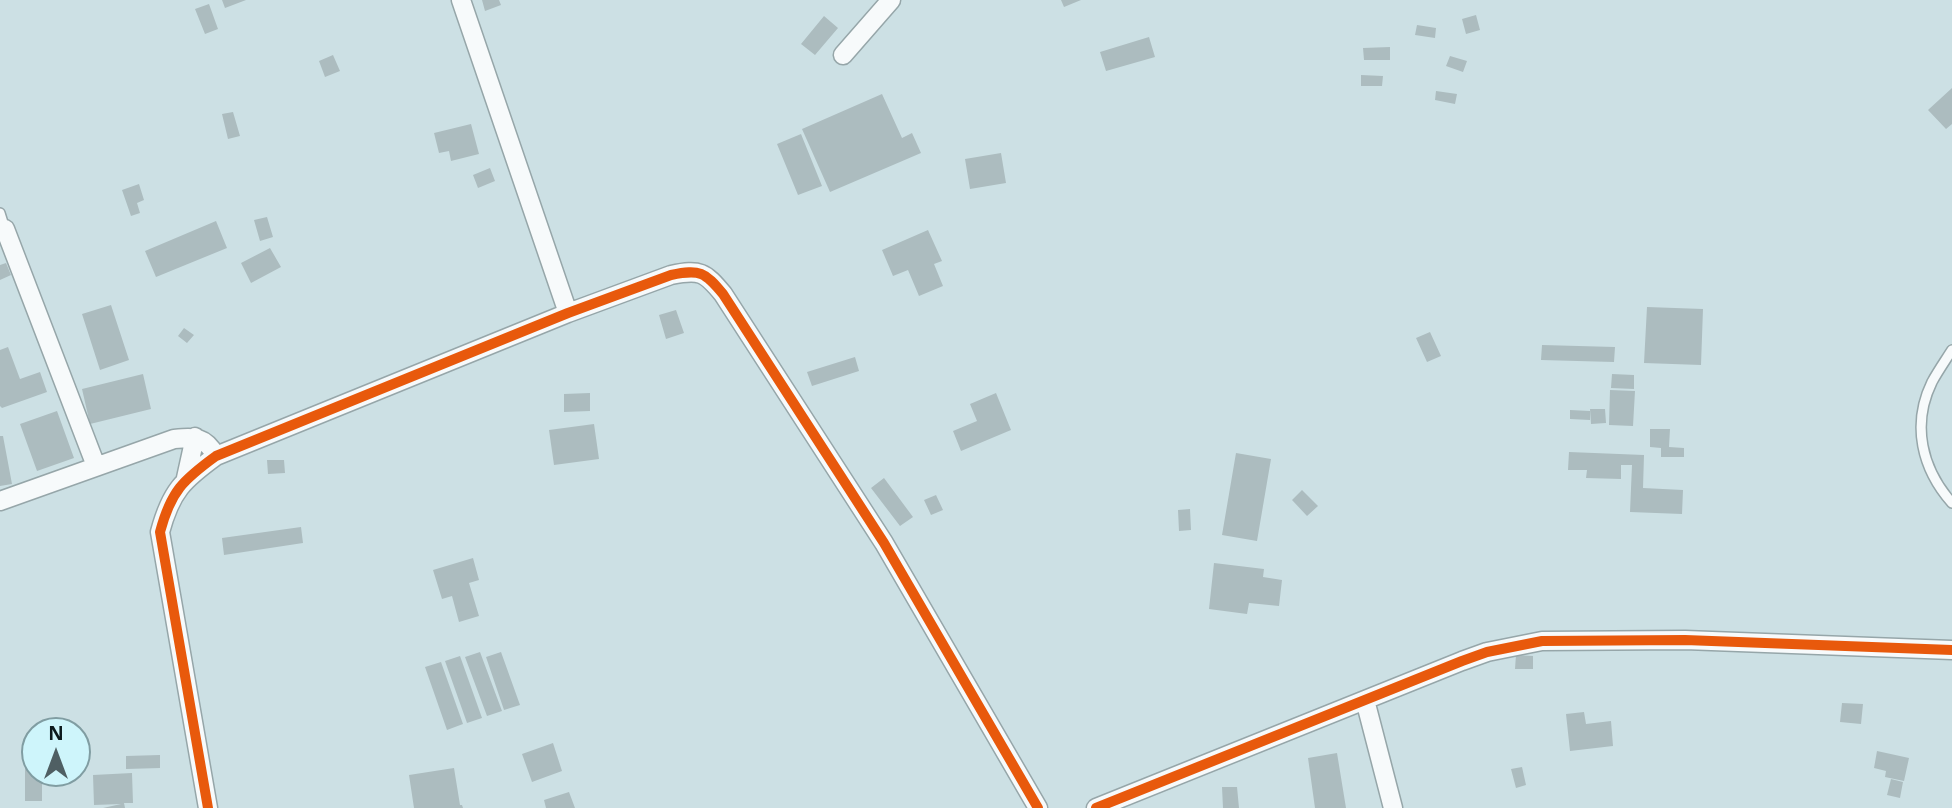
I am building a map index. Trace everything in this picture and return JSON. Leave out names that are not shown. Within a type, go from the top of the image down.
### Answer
[{"type":"street","points":[[461,0],[568,313]]},
{"type":"street","points":[[844,55],[891,0]]},
{"type":"street","points":[[2,221],[96,466]]},
{"type":"street","points":[[208,808],[160,532],[166,507],[186,478],[216,456],[568,313],[671,275],[688,272],[708,276],[723,294],[884,543],[1038,808]]},
{"type":"street","points":[[0,501],[174,439],[195,437],[209,444],[216,456]]},
{"type":"street","points":[[186,478],[195,437]]},
{"type":"street","points":[[1096,808],[1487,652],[1542,641],[1685,640],[1952,650]]},
{"type":"street","points":[[1365,700],[1393,808]]},
{"type":"lane","points":[[1952,350],[1931,383],[1922,419],[1921,441],[1924,459],[1934,480],[1952,503]]},
{"type":"building","points":[[222,0],[246,0],[225,8]]},
{"type":"building","points":[[482,0],[499,0],[501,5],[485,11]]},
{"type":"building","points":[[1061,0],[1081,0],[1064,7]]},
{"type":"building","points":[[209,4],[218,29],[205,34],[195,9]]},
{"type":"building","points":[[1476,15],[1480,30],[1466,34],[1462,19]]},
{"type":"building","points":[[824,16],[838,28],[815,55],[801,44]]},
{"type":"building","points":[[1417,25],[1436,28],[1435,38],[1415,35]]},
{"type":"building","points":[[1149,37],[1155,57],[1106,71],[1100,52]]},
{"type":"building","points":[[1390,47],[1390,60],[1364,60],[1363,48]]},
{"type":"building","points":[[333,55],[340,71],[325,77],[319,61]]},
{"type":"building","points":[[1450,56],[1467,61],[1463,72],[1446,66]]},
{"type":"building","points":[[1361,75],[1383,76],[1382,86],[1361,86]]},
{"type":"building","points":[[1952,88],[1952,124],[1946,129],[1928,110]]},
{"type":"building","points":[[1436,91],[1457,94],[1455,104],[1435,100]]},
{"type":"building","points":[[882,94],[902,138],[912,133],[921,153],[830,192],[802,129]]},
{"type":"building","points":[[233,112],[240,136],[228,139],[222,114]]},
{"type":"building","points":[[471,124],[479,154],[451,161],[449,151],[439,153],[434,133]]},
{"type":"building","points":[[801,134],[822,186],[798,195],[777,144]]},
{"type":"building","points":[[1001,153],[1006,183],[970,189],[965,159]]},
{"type":"building","points":[[490,168],[495,181],[478,188],[473,175]]},
{"type":"building","points":[[139,184],[144,200],[137,203],[140,213],[131,216],[122,190]]},
{"type":"building","points":[[267,217],[273,237],[260,241],[254,220]]},
{"type":"building","points":[[216,221],[227,248],[156,277],[145,251]]},
{"type":"building","points":[[928,230],[942,261],[934,264],[943,286],[919,296],[908,270],[893,276],[882,250]]},
{"type":"building","points":[[270,248],[281,267],[251,283],[241,263]]},
{"type":"building","points":[[6,263],[11,275],[0,280],[0,265]]},
{"type":"building","points":[[111,305],[129,360],[100,370],[82,314]]},
{"type":"building","points":[[1647,307],[1703,309],[1701,365],[1644,363]]},
{"type":"building","points":[[676,310],[684,333],[666,339],[659,315]]},
{"type":"building","points":[[184,328],[194,335],[187,343],[178,336]]},
{"type":"building","points":[[1430,332],[1441,356],[1427,362],[1416,338]]},
{"type":"building","points":[[1542,345],[1615,347],[1614,362],[1541,360]]},
{"type":"building","points":[[8,347],[20,379],[40,372],[47,392],[2,408],[0,350]]},
{"type":"building","points":[[855,357],[859,371],[812,386],[807,372]]},
{"type":"building","points":[[143,374],[151,409],[90,424],[82,389]]},
{"type":"building","points":[[1612,374],[1634,375],[1634,389],[1611,388]]},
{"type":"building","points":[[1610,390],[1635,391],[1633,426],[1609,425]]},
{"type":"building","points":[[590,393],[590,411],[564,412],[564,394]]},
{"type":"building","points":[[996,393],[1011,430],[961,451],[953,431],[977,421],[970,404]]},
{"type":"building","points":[[1590,409],[1605,409],[1606,423],[1591,424]]},
{"type":"building","points":[[1570,410],[1590,411],[1590,420],[1570,419]]},
{"type":"building","points":[[57,411],[74,458],[37,471],[20,424]]},
{"type":"building","points":[[594,424],[599,459],[554,465],[549,430]]},
{"type":"building","points":[[1650,429],[1670,429],[1669,447],[1684,448],[1684,457],[1661,457],[1661,448],[1650,447]]},
{"type":"building","points":[[0,436],[3,436],[12,484],[0,486]]},
{"type":"building","points":[[1569,452],[1644,455],[1643,488],[1683,490],[1682,514],[1630,512],[1632,465],[1621,465],[1621,479],[1586,478],[1587,470],[1568,470]]},
{"type":"building","points":[[1236,453],[1271,459],[1257,541],[1222,535]]},
{"type":"building","points":[[267,460],[284,460],[285,473],[268,474]]},
{"type":"building","points":[[884,478],[913,517],[900,526],[871,488]]},
{"type":"building","points":[[1302,490],[1318,506],[1307,516],[1292,500]]},
{"type":"building","points":[[936,495],[943,510],[931,515],[924,500]]},
{"type":"building","points":[[1190,509],[1191,530],[1179,531],[1178,510]]},
{"type":"building","points":[[301,527],[303,543],[224,555],[222,538]]},
{"type":"building","points":[[473,558],[479,580],[469,583],[479,616],[459,622],[452,596],[442,599],[433,570]]},
{"type":"building","points":[[1214,563],[1264,569],[1263,577],[1282,580],[1279,606],[1249,603],[1247,614],[1209,609]]},
{"type":"building","points":[[480,652],[502,711],[487,716],[465,657]]},
{"type":"building","points":[[501,652],[520,705],[504,710],[486,657]]},
{"type":"building","points":[[1516,655],[1533,656],[1533,669],[1515,669]]},
{"type":"building","points":[[460,656],[482,718],[467,723],[445,661]]},
{"type":"building","points":[[441,662],[463,724],[447,730],[425,667]]},
{"type":"building","points":[[1842,703],[1863,704],[1861,724],[1840,722]]},
{"type":"building","points":[[1584,712],[1586,724],[1611,721],[1613,746],[1570,751],[1566,714]]},
{"type":"building","points":[[553,743],[562,771],[532,782],[522,754]]},
{"type":"building","points":[[1877,751],[1909,758],[1904,781],[1885,777],[1886,771],[1874,768]]},
{"type":"building","points":[[1337,753],[1346,808],[1315,808],[1308,758]]},
{"type":"building","points":[[160,755],[160,768],[126,769],[126,756]]},
{"type":"building","points":[[1522,767],[1526,785],[1516,788],[1511,769]]},
{"type":"building","points":[[454,768],[460,805],[463,808],[414,808],[409,775]]},
{"type":"building","points":[[132,773],[133,803],[124,803],[125,808],[103,808],[121,804],[94,805],[93,775]]},
{"type":"building","points":[[1891,779],[1903,782],[1900,798],[1887,795]]},
{"type":"building","points":[[25,787],[42,787],[42,801],[25,801]]},
{"type":"building","points":[[1222,787],[1237,787],[1239,808],[1223,808]]},
{"type":"building","points":[[569,792],[575,808],[546,808],[544,800]]},
{"type":"cycle path","points":[[208,808],[160,532],[174,496],[187,480],[216,456],[568,313],[671,275],[689,272],[706,277],[723,294],[884,543],[1038,808]]},
{"type":"cycle path","points":[[1096,808],[1462,661],[1487,652],[1542,641],[1685,640],[1952,650]]}]
